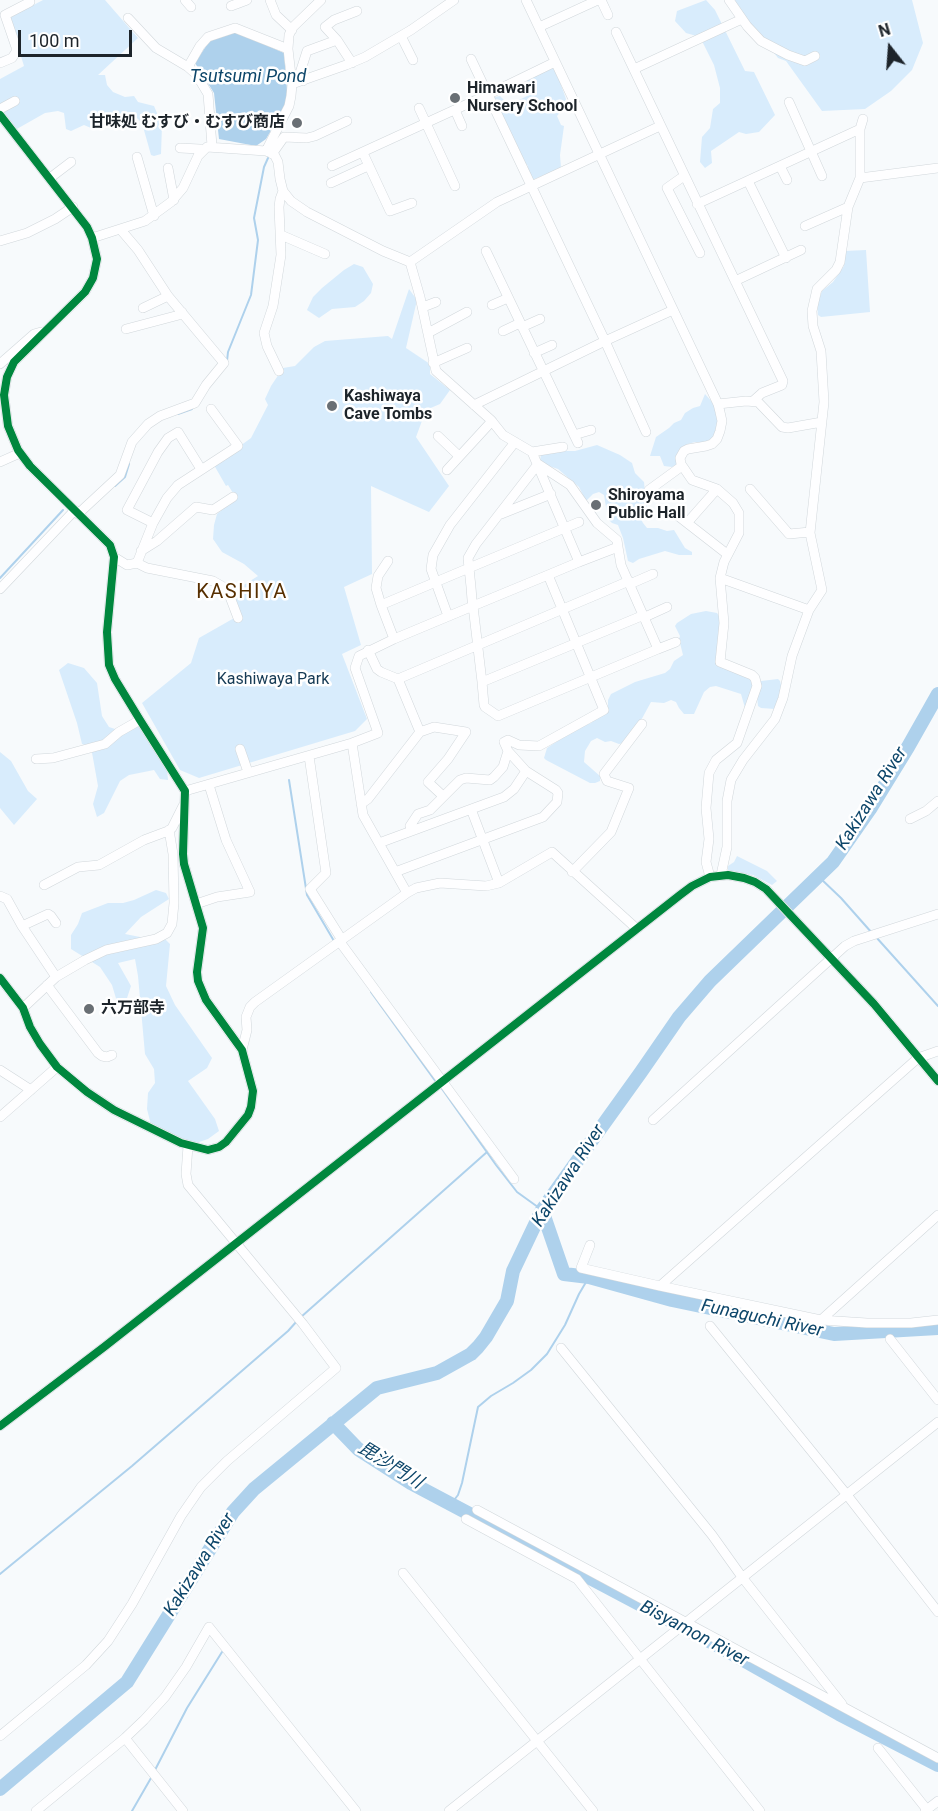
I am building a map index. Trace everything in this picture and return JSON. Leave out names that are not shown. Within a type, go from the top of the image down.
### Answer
[{"type":"street","points":[[231,6],[247,0]]},
{"type":"street","points":[[270,0],[276,15],[292,30]]},
{"type":"street","points":[[269,152],[289,106],[292,84],[288,40],[292,30],[321,0]]},
{"type":"street","points":[[526,0],[718,404],[722,421],[717,439],[712,444],[688,449],[680,458],[682,466],[692,480],[717,489],[733,503],[739,513],[739,533],[727,554],[720,578],[723,631],[720,662],[752,675],[757,686],[737,743],[716,760],[709,773],[706,808],[709,839],[706,862],[710,877]]},
{"type":"street","points":[[539,27],[599,0],[608,15]]},
{"type":"street","points":[[729,0],[758,39],[768,46],[805,61],[815,56]]},
{"type":"street","points":[[292,84],[352,63],[401,36],[451,1]]},
{"type":"street","points":[[0,63],[12,58],[16,52],[5,15],[30,3]]},
{"type":"street","points":[[352,63],[326,27],[334,20],[357,11]]},
{"type":"street","points":[[128,18],[156,48],[196,74],[208,94],[212,146]]},
{"type":"street","points":[[634,69],[742,19]]},
{"type":"street","points":[[188,67],[195,51],[208,37],[235,28],[288,49]]},
{"type":"street","points":[[616,32],[783,381],[782,385],[762,393],[753,400],[718,404]]},
{"type":"street","points":[[401,36],[413,60]]},
{"type":"street","points":[[303,81],[300,73],[307,51],[337,40]]},
{"type":"street","points":[[471,59],[646,432]]},
{"type":"street","points":[[332,166],[555,62]]},
{"type":"street","points":[[0,109],[15,101]]},
{"type":"street","points":[[789,102],[822,176]]},
{"type":"street","points":[[419,108],[456,186]]},
{"type":"street","points":[[455,110],[462,126]]},
{"type":"street","points":[[0,115],[4,128],[73,207],[92,238],[97,259],[93,278],[85,292],[14,362],[7,377],[4,395],[8,426],[20,453],[60,497],[110,545],[114,557],[107,632],[109,665],[115,679],[185,791],[184,864],[203,928],[197,972],[201,991],[242,1050],[253,1091],[248,1115],[226,1142],[208,1150],[188,1146],[114,1110],[87,1092],[57,1067],[39,1044],[23,1008],[0,978]]},
{"type":"street","points":[[269,152],[284,137],[315,136],[347,121]]},
{"type":"street","points":[[697,204],[810,152],[862,124],[860,178],[848,207],[840,262],[836,270],[818,289],[812,311],[813,326],[821,351],[824,402],[810,532],[822,590],[809,610],[792,656],[783,698],[775,719],[731,780],[727,801],[727,848],[721,875]]},
{"type":"street","points":[[410,262],[483,211],[660,126]]},
{"type":"street","points":[[92,238],[121,230],[154,216],[174,200],[183,188],[192,167],[207,147],[269,152],[278,162],[283,191],[291,201],[307,212],[383,251],[410,262],[423,307],[436,371],[492,421],[503,435],[532,452],[579,562]]},
{"type":"street","points":[[180,148],[202,151]]},
{"type":"street","points":[[363,153],[390,211],[412,202]]},
{"type":"street","points":[[137,157],[154,216]]},
{"type":"street","points":[[50,178],[72,162]]},
{"type":"street","points":[[780,165],[788,180]]},
{"type":"street","points":[[331,183],[368,166]]},
{"type":"street","points":[[168,168],[174,200]]},
{"type":"street","points":[[860,178],[938,168]]},
{"type":"street","points":[[684,176],[667,188],[700,253]]},
{"type":"street","points":[[748,181],[786,258]]},
{"type":"street","points":[[279,371],[267,346],[264,333],[273,306],[279,270],[280,200],[283,191]]},
{"type":"street","points":[[0,241],[27,233],[73,207]]},
{"type":"street","points":[[805,226],[848,207]]},
{"type":"street","points":[[0,589],[77,512],[120,476],[132,442],[148,424],[160,416],[195,403],[224,363],[168,296],[138,250],[121,230]]},
{"type":"street","points":[[281,235],[325,254]]},
{"type":"street","points":[[735,281],[801,250]]},
{"type":"street","points":[[486,251],[576,439],[591,430]]},
{"type":"street","points":[[143,308],[168,296]]},
{"type":"street","points":[[492,305],[508,298]]},
{"type":"street","points":[[423,307],[436,302]]},
{"type":"street","points":[[474,405],[673,310]]},
{"type":"street","points":[[126,329],[179,315],[182,312]]},
{"type":"street","points":[[428,333],[467,312]]},
{"type":"street","points":[[503,331],[540,319]]},
{"type":"street","points":[[0,363],[34,334],[46,330]]},
{"type":"street","points":[[534,353],[552,345]]},
{"type":"street","points":[[433,363],[467,348]]},
{"type":"street","points":[[753,400],[761,404],[782,427],[822,422]]},
{"type":"street","points":[[137,563],[153,523],[167,498],[178,485],[238,446],[212,409]]},
{"type":"street","points":[[447,470],[492,421]]},
{"type":"street","points":[[153,523],[127,510],[168,438],[177,432],[201,469]]},
{"type":"street","points":[[438,436],[459,456]]},
{"type":"street","points":[[448,616],[434,581],[431,563],[433,555],[450,525],[515,442]]},
{"type":"street","points":[[532,452],[562,447]]},
{"type":"street","points":[[0,462],[20,453]]},
{"type":"street","points":[[538,464],[468,558],[485,707],[498,716],[676,642]]},
{"type":"street","points":[[538,464],[570,484],[597,523],[617,540],[621,565],[658,649]]},
{"type":"street","points":[[649,490],[682,466]]},
{"type":"street","points":[[687,523],[717,489]]},
{"type":"street","points":[[750,489],[789,534],[810,532]]},
{"type":"street","points":[[498,515],[551,494]]},
{"type":"street","points":[[141,551],[157,541],[196,507],[213,510],[233,497]]},
{"type":"street","points":[[673,512],[727,554]]},
{"type":"street","points":[[381,604],[579,522]]},
{"type":"street","points":[[185,791],[309,756],[378,733],[355,668],[359,656],[448,616],[618,547]]},
{"type":"street","points":[[114,557],[127,565],[137,563],[147,568],[213,581],[227,589],[238,618]]},
{"type":"street","points":[[388,561],[378,576],[376,588],[394,639]]},
{"type":"street","points":[[368,650],[377,669],[398,678],[652,574]]},
{"type":"street","points":[[395,872],[543,817],[559,796],[556,790],[526,771],[504,745],[506,740],[519,745],[539,746],[604,710],[548,575]]},
{"type":"street","points":[[720,578],[809,610]]},
{"type":"street","points":[[483,681],[667,607]]},
{"type":"street","points":[[398,678],[420,732]]},
{"type":"street","points":[[36,759],[53,758],[105,744],[119,732],[140,720]]},
{"type":"street","points":[[573,872],[611,832],[629,788],[607,781],[604,774],[642,724]]},
{"type":"street","points":[[361,804],[368,799],[420,732],[434,727],[466,732],[448,759],[428,782],[443,796]]},
{"type":"street","points":[[352,743],[364,818],[407,892]]},
{"type":"street","points":[[240,749],[248,772]]},
{"type":"street","points":[[414,830],[410,826],[418,814],[430,810],[463,778],[490,780],[494,777],[501,771],[508,751]]},
{"type":"street","points":[[309,756],[326,873],[310,889],[341,941],[514,1179]]},
{"type":"street","points":[[379,843],[510,793],[526,771]]},
{"type":"street","points":[[196,904],[217,897],[250,892],[226,840],[209,785]]},
{"type":"street","points":[[910,819],[926,811],[938,801]]},
{"type":"street","points":[[44,885],[78,867],[95,867],[135,844],[169,830],[184,804]]},
{"type":"street","points":[[471,809],[499,883]]},
{"type":"street","points":[[23,1008],[56,977],[85,960],[106,950],[156,939],[167,933],[172,924],[174,903],[173,854],[169,830]]},
{"type":"street","points":[[242,1050],[247,1030],[246,1017],[250,1007],[407,892],[416,888],[440,883],[486,886],[499,883],[552,852],[637,929]]},
{"type":"street","points":[[0,1426],[692,886],[710,877],[721,875],[744,878],[766,889],[874,1004],[938,1081]]},
{"type":"street","points":[[0,896],[7,898],[22,926],[56,977]]},
{"type":"street","points":[[22,926],[48,914],[57,923]]},
{"type":"street","points":[[653,1120],[845,946],[938,914]]},
{"type":"street","points":[[46,985],[98,1053],[106,1057],[112,1055]]},
{"type":"street","points":[[660,1286],[918,1058],[938,1051]]},
{"type":"street","points":[[0,1117],[57,1067]]},
{"type":"street","points":[[0,1070],[31,1090]]},
{"type":"street","points":[[0,1736],[86,1665],[108,1641],[132,1604],[181,1515],[201,1487],[227,1461],[336,1368],[237,1242],[188,1185],[186,1174],[188,1146]]},
{"type":"street","points":[[821,1320],[938,1215]]},
{"type":"street","points":[[590,1245],[580,1268],[660,1286],[821,1320],[902,1323],[938,1320]]},
{"type":"street","points":[[710,1326],[938,1612]]},
{"type":"street","points":[[890,1339],[938,1400]]},
{"type":"street","points":[[561,1348],[712,1535],[742,1577],[846,1709]]},
{"type":"street","points":[[449,1811],[938,1422]]},
{"type":"street","points":[[477,1510],[938,1758]]},
{"type":"street","points":[[466,1519],[577,1579],[760,1811]]},
{"type":"street","points":[[403,1573],[593,1811]]},
{"type":"street","points":[[36,1811],[125,1738],[165,1696],[209,1627],[356,1811]]},
{"type":"street","points":[[125,1738],[183,1811]]},
{"type":"street","points":[[878,1748],[927,1811],[938,1801]]},
{"type":"green space","points":[[43,0],[105,0],[138,38],[98,75],[105,75],[107,85],[113,92],[125,97],[134,96],[138,102],[154,106],[162,125],[161,154],[151,155],[142,123],[134,115],[103,126],[91,128],[84,125],[71,131],[66,129],[64,113],[58,111],[45,113],[15,130],[0,110],[0,79],[24,66],[9,18]]},
{"type":"green space","points":[[706,0],[715,10],[745,71],[754,72],[775,115],[759,132],[746,134],[739,132],[711,151],[712,163],[705,168],[700,162],[702,137],[710,128],[713,109],[720,103],[720,88],[714,65],[700,37],[686,33],[675,21],[677,11]]},
{"type":"green space","points":[[735,0],[912,0],[923,43],[912,70],[891,91],[865,109],[822,111],[786,61],[778,58],[737,6]]},
{"type":"green space","points":[[554,65],[566,99],[563,109],[557,116],[561,125],[564,126],[560,155],[561,168],[532,180],[526,168],[528,166],[492,99],[500,96],[509,105],[529,95],[526,80]]},
{"type":"green space","points":[[866,250],[870,312],[821,317],[818,315],[817,304],[822,291],[833,282],[844,266],[845,251]]},
{"type":"green space","points":[[354,264],[363,267],[373,284],[371,293],[364,301],[355,307],[332,309],[319,318],[307,310],[313,297],[322,288]]},
{"type":"green space","name":"Kashiwaya Park","points":[[409,289],[417,300],[406,348],[430,364],[430,374],[450,390],[440,404],[426,410],[416,437],[449,486],[429,512],[371,486],[372,574],[344,587],[361,645],[342,654],[367,719],[355,731],[199,778],[180,770],[142,703],[191,663],[199,638],[236,617],[234,591],[258,576],[244,564],[222,552],[213,539],[217,514],[236,498],[214,465],[251,438],[268,405],[265,399],[283,368],[295,366],[314,347],[325,341],[388,336],[392,339]]},
{"type":"green space","points":[[705,394],[714,404],[719,420],[714,440],[688,444],[678,452],[676,466],[672,467],[664,466],[660,456],[650,456],[656,437],[681,420],[685,413],[700,406]]},
{"type":"green space","points":[[597,445],[632,463],[635,473],[644,482],[645,492],[649,499],[640,517],[647,528],[674,530],[692,555],[679,555],[665,551],[633,563],[628,561],[618,525],[608,519],[604,495],[599,492],[593,494],[586,501],[579,487],[558,469],[540,461],[541,454],[575,451]]},
{"type":"green space","points":[[706,611],[717,613],[719,616],[717,654],[752,679],[754,685],[745,708],[741,694],[716,686],[704,692],[694,714],[684,714],[676,702],[671,700],[664,703],[651,702],[625,743],[605,742],[597,738],[591,741],[585,751],[584,762],[600,776],[600,781],[595,783],[590,783],[544,758],[547,748],[577,728],[591,723],[604,714],[608,709],[611,694],[670,669],[674,661],[683,655],[680,636],[675,626],[691,614]]},
{"type":"green space","points":[[68,663],[84,668],[97,683],[102,716],[109,727],[121,731],[137,722],[167,769],[168,780],[160,779],[154,770],[129,775],[120,781],[104,813],[97,817],[93,804],[98,786],[91,747],[82,744],[59,670]]},
{"type":"green space","points":[[778,679],[781,685],[780,695],[775,709],[761,708],[758,706],[757,697],[759,683]]},
{"type":"green space","points":[[0,752],[11,761],[28,791],[37,799],[14,825],[0,808]]},
{"type":"green space","points":[[737,856],[767,871],[777,881],[772,885],[753,875],[728,871],[728,866]]},
{"type":"green space","points":[[156,890],[166,893],[169,899],[141,917],[125,934],[140,937],[163,937],[170,944],[166,986],[175,1005],[212,1058],[207,1068],[188,1081],[215,1119],[219,1131],[208,1139],[193,1144],[151,1125],[147,1109],[148,1093],[155,1083],[154,1069],[145,1054],[135,959],[118,963],[131,986],[127,998],[118,1005],[112,985],[100,967],[71,949],[71,935],[82,913],[108,903],[134,900]]},
{"type":"water","name":"Tsutsumi Pond","points":[[237,32],[284,53],[288,102],[266,139],[256,146],[219,139],[214,93],[195,63],[210,40]]},
{"type":"waterway","points":[[227,361],[228,352],[251,295],[258,240],[254,218],[264,167],[268,158]]},
{"type":"waterway","points":[[178,414],[192,409]]},
{"type":"waterway","points":[[115,486],[125,477],[129,464]]},
{"type":"waterway","points":[[0,578],[63,510]]},
{"type":"waterway","name":"Kakizawa River","points":[[0,1789],[127,1682],[233,1512],[254,1489],[377,1388],[437,1373],[471,1354],[478,1347],[507,1301],[513,1271],[542,1210],[679,1017],[710,981],[833,862],[870,809],[938,694]]},
{"type":"waterway","points":[[289,780],[307,895],[334,941]]},
{"type":"waterway","points":[[819,877],[872,933]]},
{"type":"waterway","points":[[876,937],[938,1006]]},
{"type":"waterway","points":[[371,992],[436,1082]]},
{"type":"waterway","points":[[440,1086],[517,1192],[542,1210]]},
{"type":"waterway","points":[[301,1317],[487,1152]]},
{"type":"waterway","name":"Funaguchi River","points":[[542,1210],[564,1274],[589,1277],[672,1300],[834,1334],[938,1328]]},
{"type":"waterway","points":[[451,1504],[458,1495],[462,1483],[478,1407],[531,1370],[547,1354],[565,1325],[589,1277]]},
{"type":"waterway","points":[[0,1574],[132,1466],[297,1321]]},
{"type":"waterway","name":"Bisyamon River","points":[[333,1423],[358,1449],[411,1483],[938,1765]]},
{"type":"waterway","points":[[155,1770],[187,1708],[222,1652]]},
{"type":"waterway","points":[[132,1811],[151,1778]]},
{"type":"cycle path","points":[[0,115],[87,227],[97,259],[93,278],[85,292],[14,362],[7,377],[4,395],[8,426],[18,450],[30,466],[110,545],[114,557],[107,632],[109,665],[115,679],[185,791],[184,864],[203,928],[197,972],[198,981],[206,1000],[242,1050],[253,1091],[248,1115],[226,1142],[208,1150],[181,1143],[114,1110],[87,1092],[57,1067],[30,1027],[23,1008],[0,978]]},
{"type":"cycle path","points":[[0,1426],[680,895],[710,877],[728,875],[744,878],[766,889],[874,1004],[938,1081]]},
{"type":"place","name":"Himawari Nursery School","points":[[455,98]]},
{"type":"place","name":"甘味処 むすび・むすび商店","points":[[297,123]]},
{"type":"place","name":"Kashiwaya Cave Tombs","points":[[332,406]]},
{"type":"place","name":"Shiroyama Public Hall","points":[[596,505]]},
{"type":"place","name":"六万部寺","points":[[89,1009]]},
{"type":"district","name":"KASHIYA","points":[[242,593]]},
{"type":"water label","name":"毘沙門川","points":[[390,1466]]}]
